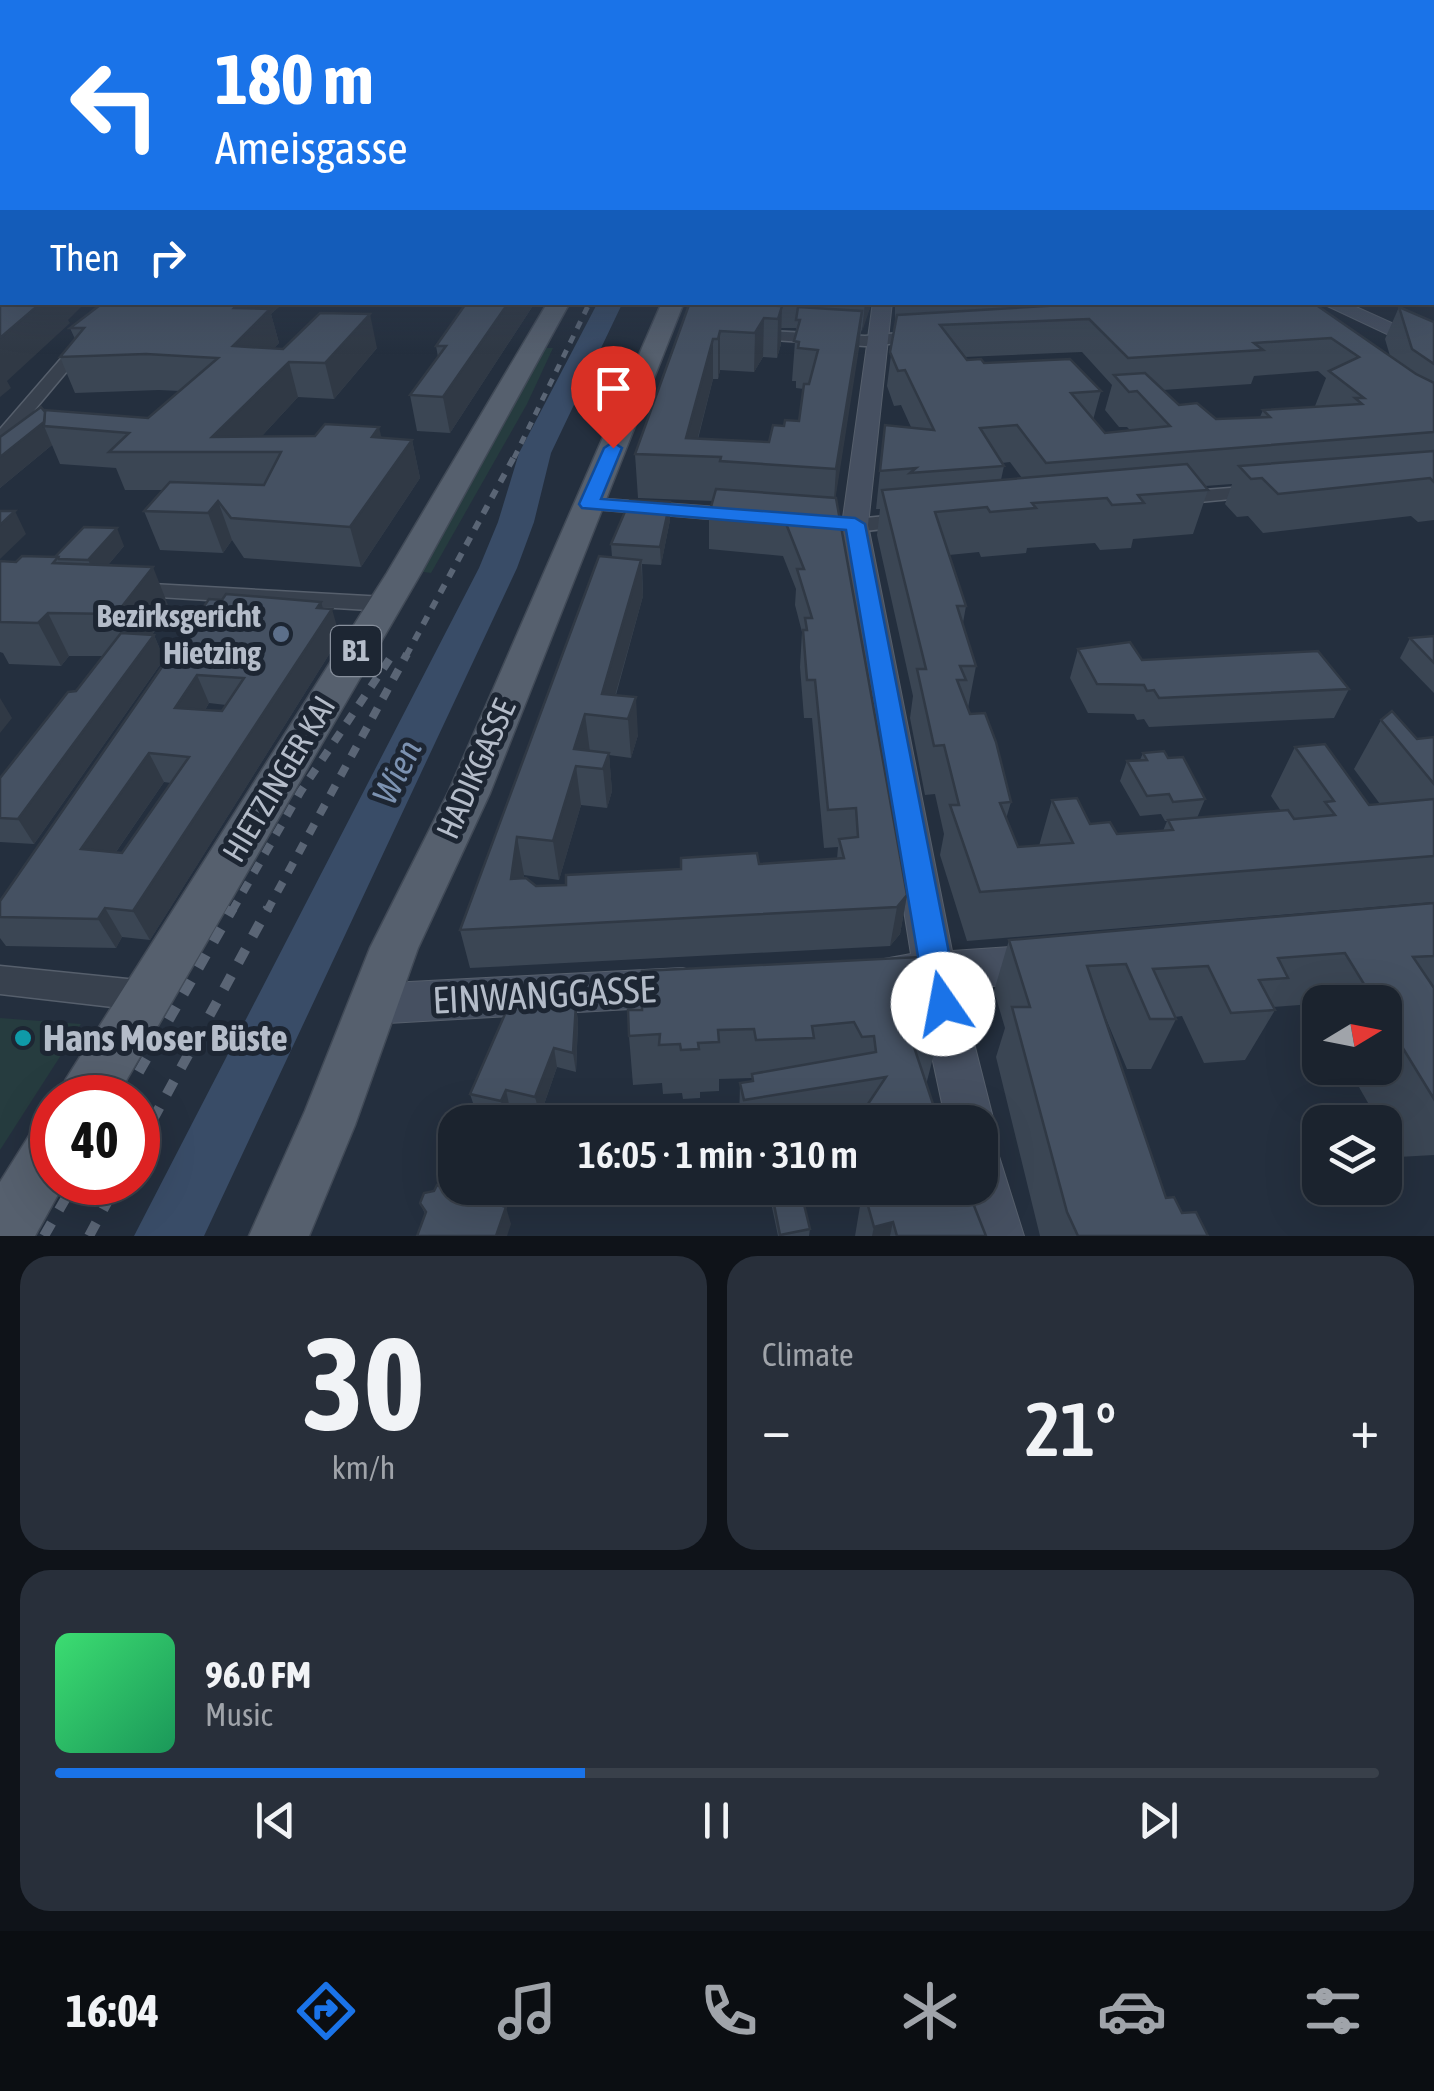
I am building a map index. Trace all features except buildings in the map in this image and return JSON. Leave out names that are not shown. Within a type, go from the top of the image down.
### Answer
[{"type":"main road","name":"HIETZINGER KAI","points":[[99,1075],[385,604],[557,305]]},
{"type":"main road","name":"HADIKGASSE","points":[[280,1236],[327,1125],[371,1004],[414,904],[469,793],[589,504],[672,321]]},
{"type":"main road","points":[[1,1236],[30,1188]]},
{"type":"street","points":[[0,440],[115,305]]},
{"type":"street","points":[[882,305],[855,524],[935,973],[966,1105]]},
{"type":"street","points":[[1335,305],[1434,350]]},
{"type":"street","points":[[736,334],[877,340],[931,336]]},
{"type":"street","points":[[1159,500],[1276,490]]},
{"type":"street","points":[[589,504],[760,517]]},
{"type":"street","points":[[798,520],[855,524],[931,518]]},
{"type":"street","points":[[103,589],[385,604]]},
{"type":"street","points":[[204,624],[225,593]]},
{"type":"street","points":[[845,978],[1084,960]]},
{"type":"street","points":[[0,980],[147,996]]},
{"type":"street","name":"EINWANGGASSE","points":[[371,1004],[730,984]]},
{"type":"street","points":[[990,1205],[998,1236]]},
{"type":"green space","points":[[545,348],[553,348],[527,404],[431,573],[417,571]]},
{"type":"green space","points":[[0,1018],[81,1024],[48,1075],[30,1075],[30,1103],[0,1150]]},
{"type":"waterway","name":"Wien","points":[[168,1236],[498,568],[516,522],[535,453],[609,305]]},
{"type":"railway","points":[[514,458],[589,305]]},
{"type":"railway","points":[[406,656],[515,455]]},
{"type":"railway","points":[[232,911],[301,791],[393,654]]},
{"type":"railway","points":[[267,911],[407,654]]},
{"type":"railway","points":[[137,1075],[233,908]]},
{"type":"railway","points":[[160,1107],[268,908]]},
{"type":"railway","points":[[44,1236],[62,1205]]},
{"type":"railway","points":[[89,1236],[106,1205]]},
{"type":"place","name":"Bezirksgericht Hietzing","points":[[281,634]]},
{"type":"place","name":"Hans Moser Büste","points":[[23,1038]]},
{"type":"route","points":[[613,448],[589,504],[855,524],[884,701],[943,1004]]}]
